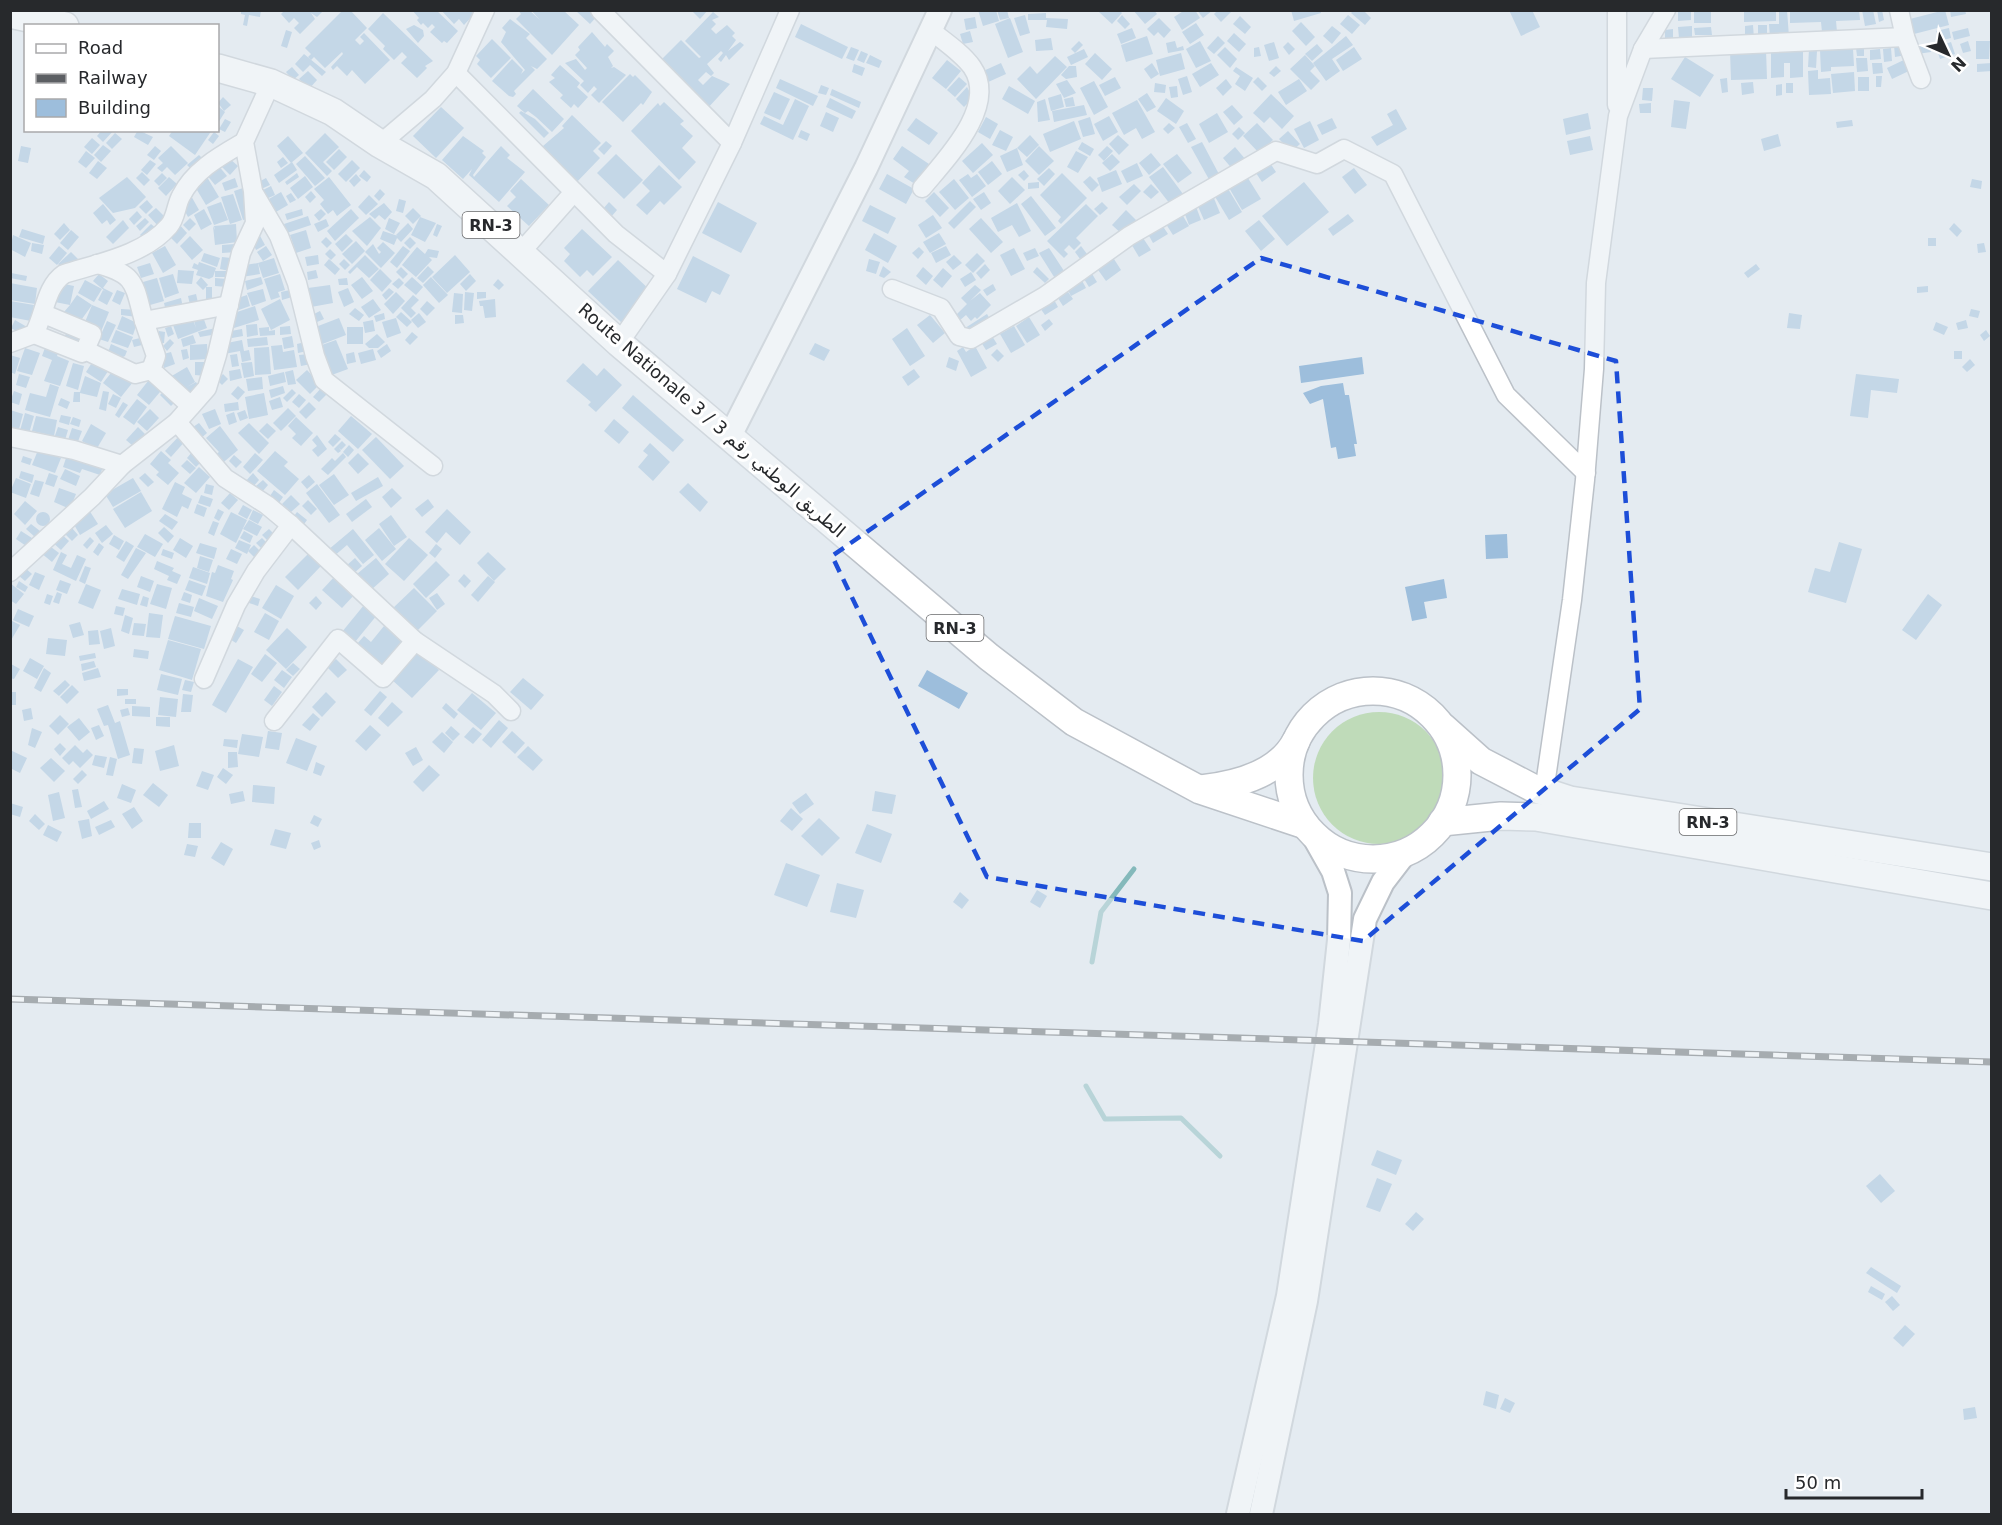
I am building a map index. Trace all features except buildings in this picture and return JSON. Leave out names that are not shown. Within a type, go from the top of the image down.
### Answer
[{"type":"highway","points":[[10,14],[56,24]]},
{"type":"highway","name":"Route Nationale 3 / الطريق الوطني رقم 3","points":[[219,68],[271,83],[333,112],[380,144],[436,176],[619,343],[989,657],[1074,722],[1200,790]]},
{"type":"highway","points":[[1200,790],[1228,786],[1255,776],[1288,756],[1296,740],[1313,715],[1338,698],[1366,690],[1396,693],[1405,697],[1423,706],[1443,727],[1452,745],[1457,765],[1457,785],[1452,804],[1442,822],[1426,840],[1406,852],[1380,858],[1355,857],[1338,852],[1308,828],[1290,792],[1290,757],[1296,740]]},
{"type":"highway","name":"RN-3","points":[[1443,727],[1481,761],[1544,792],[1570,800],[1992,867]]},
{"type":"highway","name":"RN-3","points":[[1200,790],[1308,828]]},
{"type":"highway","name":"RN-3","points":[[1442,822],[1501,816],[1536,817],[1992,896]]},
{"type":"main road","points":[[730,436],[866,168],[935,20]]},
{"type":"main road","points":[[1238,1515],[1288,1296],[1329,1035],[1340,940],[1340,893],[1333,871],[1308,828]]},
{"type":"main road","points":[[1261,1515],[1306,1301],[1365,919],[1383,882],[1406,852]]},
{"type":"street","points":[[380,144],[433,99],[456,73],[485,10]]},
{"type":"street","points":[[600,10],[732,143]]},
{"type":"street","points":[[619,343],[667,274],[732,143],[790,10]]},
{"type":"street","points":[[1544,792],[1572,600],[1586,473],[1594,369],[1596,283],[1618,116],[1617,10]]},
{"type":"street","points":[[1618,116],[1643,49],[1666,10]]},
{"type":"street","points":[[1899,10],[1905,37],[1921,79]]},
{"type":"street","points":[[922,189],[973,119],[979,90],[972,67],[935,20]]},
{"type":"street","points":[[1643,49],[1905,37]]},
{"type":"street","points":[[456,73],[616,234],[667,274]]},
{"type":"street","points":[[34,334],[44,314],[56,279],[64,274],[127,255],[157,237],[171,225],[180,197],[192,181],[210,162],[244,142],[271,83]]},
{"type":"street","points":[[10,572],[92,497],[122,465],[177,422],[207,388],[218,355],[240,253],[255,223],[253,191],[244,142]]},
{"type":"street","points":[[892,289],[941,308],[959,336],[971,339],[1045,296],[1129,236],[1276,151],[1317,164],[1344,149],[1393,174],[1506,395],[1586,473]]},
{"type":"street","points":[[253,191],[279,236],[297,283],[315,356],[324,380],[433,466]]},
{"type":"street","points":[[521,252],[574,192]]},
{"type":"street","points":[[97,263],[117,269],[132,280],[156,356],[151,370]]},
{"type":"street","points":[[144,321],[229,305]]},
{"type":"street","points":[[10,343],[34,334],[82,353],[85,350],[92,334],[44,314]]},
{"type":"street","points":[[85,350],[135,374],[151,370]]},
{"type":"street","points":[[151,370],[191,406]]},
{"type":"street","points":[[177,422],[225,478],[267,505],[291,525],[415,641],[494,694],[511,711]]},
{"type":"street","points":[[10,437],[74,450],[122,465]]},
{"type":"street","points":[[204,679],[236,605],[256,572],[291,525]]},
{"type":"street","points":[[274,721],[338,639],[383,678],[415,641]]},
{"type":"highlighted area","points":[[1261,258],[1616,361],[1640,709],[1363,941],[987,877],[832,556]]},
{"type":"green space","points":[[1379,712],[1404,717],[1426,731],[1440,753],[1445,778],[1440,803],[1426,825],[1404,839],[1379,844],[1354,839],[1332,825],[1318,803],[1313,778],[1318,753],[1332,731],[1354,717]]},
{"type":"waterway","points":[[1092,962],[1101,912],[1134,869]]},
{"type":"waterway","points":[[1086,1086],[1105,1119],[1181,1118],[1220,1156]]},
{"type":"railway","points":[[10,999],[1992,1062]]}]
